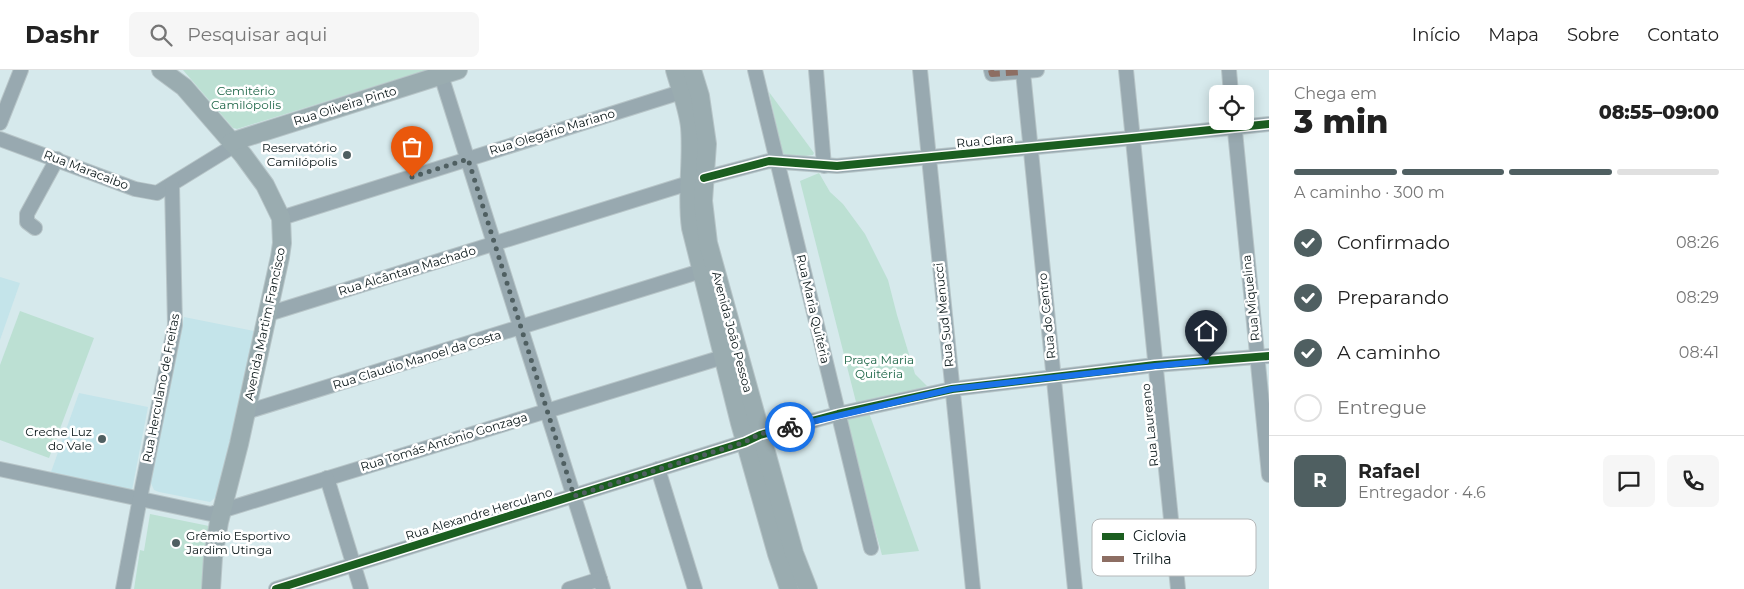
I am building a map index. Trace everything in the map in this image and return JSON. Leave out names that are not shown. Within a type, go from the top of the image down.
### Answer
[{"type":"main road","name":"Avenida Martim Francisco","points":[[161,70],[181,84],[233,143],[265,185],[281,218],[282,243],[280,256],[222,511],[213,557],[211,589]]},
{"type":"main road","name":"Rua Oliveira Pinto","points":[[233,143],[458,70]]},
{"type":"main road","name":"Avenida João Pessoa","points":[[675,70],[690,126],[691,158],[704,211],[708,243],[753,438],[777,554],[789,589]]},
{"type":"main road","name":"Avenida João Pessoa","points":[[692,70],[700,96],[707,144],[688,209],[701,271],[723,357],[808,589]]},
{"type":"street","points":[[0,123],[21,70]]},
{"type":"street","name":"Rua Maria Quitéria","points":[[755,70],[779,162],[871,548]]},
{"type":"street","points":[[816,70],[824,166]]},
{"type":"street","name":"Rua Sud Menucci","points":[[920,70],[973,589]]},
{"type":"street","points":[[991,70],[992,74],[1030,71]]},
{"type":"street","name":"Rua Laureano","points":[[1126,70],[1169,519]]},
{"type":"street","points":[[1229,70],[1230,85]]},
{"type":"street","name":"Rua do Centro","points":[[1030,71],[1030,148],[1075,589]]},
{"type":"street","points":[[441,75],[602,584],[569,589]]},
{"type":"street","name":"Rua Olegário Mariano","points":[[281,218],[681,92]]},
{"type":"street","name":"Rua Clara","points":[[1254,124],[1269,124]]},
{"type":"street","name":"Rua Clara","points":[[696,181],[769,161],[824,166],[1132,138],[1209,127]]},
{"type":"street","name":"Rua Miquelina","points":[[1235,130],[1263,357],[1269,475]]},
{"type":"street","name":"Rua Maracaibo","points":[[0,139],[135,189],[157,193],[172,185],[233,143]]},
{"type":"street","points":[[35,228],[27,222],[27,214],[57,159]]},
{"type":"street","name":"Rua Alcântara Machado","points":[[268,314],[696,181]]},
{"type":"street","name":"Rua Herculano de Freitas","points":[[124,589],[140,498],[175,325],[172,185]]},
{"type":"street","name":"Rua Claudio Manoel da Costa","points":[[246,412],[701,271]]},
{"type":"street","name":"Rua Tomás Antônio Gonzaga","points":[[1,473],[140,498],[211,514],[723,357]]},
{"type":"street","name":"Rua Alexandre Herculano","points":[[276,589],[658,470],[753,438],[838,414],[952,389],[1155,366],[1263,357]]},
{"type":"street","points":[[658,470],[696,589]]},
{"type":"street","points":[[327,478],[361,589]]},
{"type":"street","name":"Rua Laureano","points":[[1174,576],[1175,589]]},
{"type":"shaded area","points":[[0,277],[20,283],[0,340]]},
{"type":"shaded area","points":[[184,317],[254,331],[218,495],[210,502],[159,492],[154,490],[150,481]]},
{"type":"shaded area","name":"Creche Luz do Vale","points":[[79,393],[148,407],[132,490],[51,472]]},
{"type":"green space","name":"Cemitério Camilópolis","points":[[183,70],[427,70],[237,129],[233,128]]},
{"type":"green space","points":[[769,92],[814,153],[813,155],[788,158],[782,152]]},
{"type":"green space","name":"Praça Maria Quitéria","points":[[819,173],[830,192],[843,204],[865,234],[888,280],[915,374],[927,386],[861,405],[858,405],[856,402],[800,181]]},
{"type":"green space","points":[[20,311],[94,338],[49,458],[0,440],[0,365]]},
{"type":"green space","points":[[869,413],[919,551],[882,555],[844,419]]},
{"type":"green space","points":[[150,514],[209,526],[206,589],[134,589],[140,550],[144,551]]},
{"type":"marked path","points":[[991,70],[992,74],[1023,72]]},
{"type":"cycle path","points":[[704,178],[769,161],[837,166],[1269,124]]},
{"type":"cycle path","points":[[276,589],[745,442],[760,435],[838,414],[952,389],[1155,365],[1269,356]]},
{"type":"way so far","points":[[412,177],[468,159],[574,496],[745,442],[760,434],[790,427]]},
{"type":"place","name":"Reservatório Camilópolis","points":[[347,155]]},
{"type":"place","name":"Creche Luz do Vale","points":[[102,439]]},
{"type":"place","name":"Grêmio Esportivo Jardim Utinga","points":[[176,543]]},
{"type":"route","points":[[790,427],[838,414],[952,389],[1206,361]]}]
